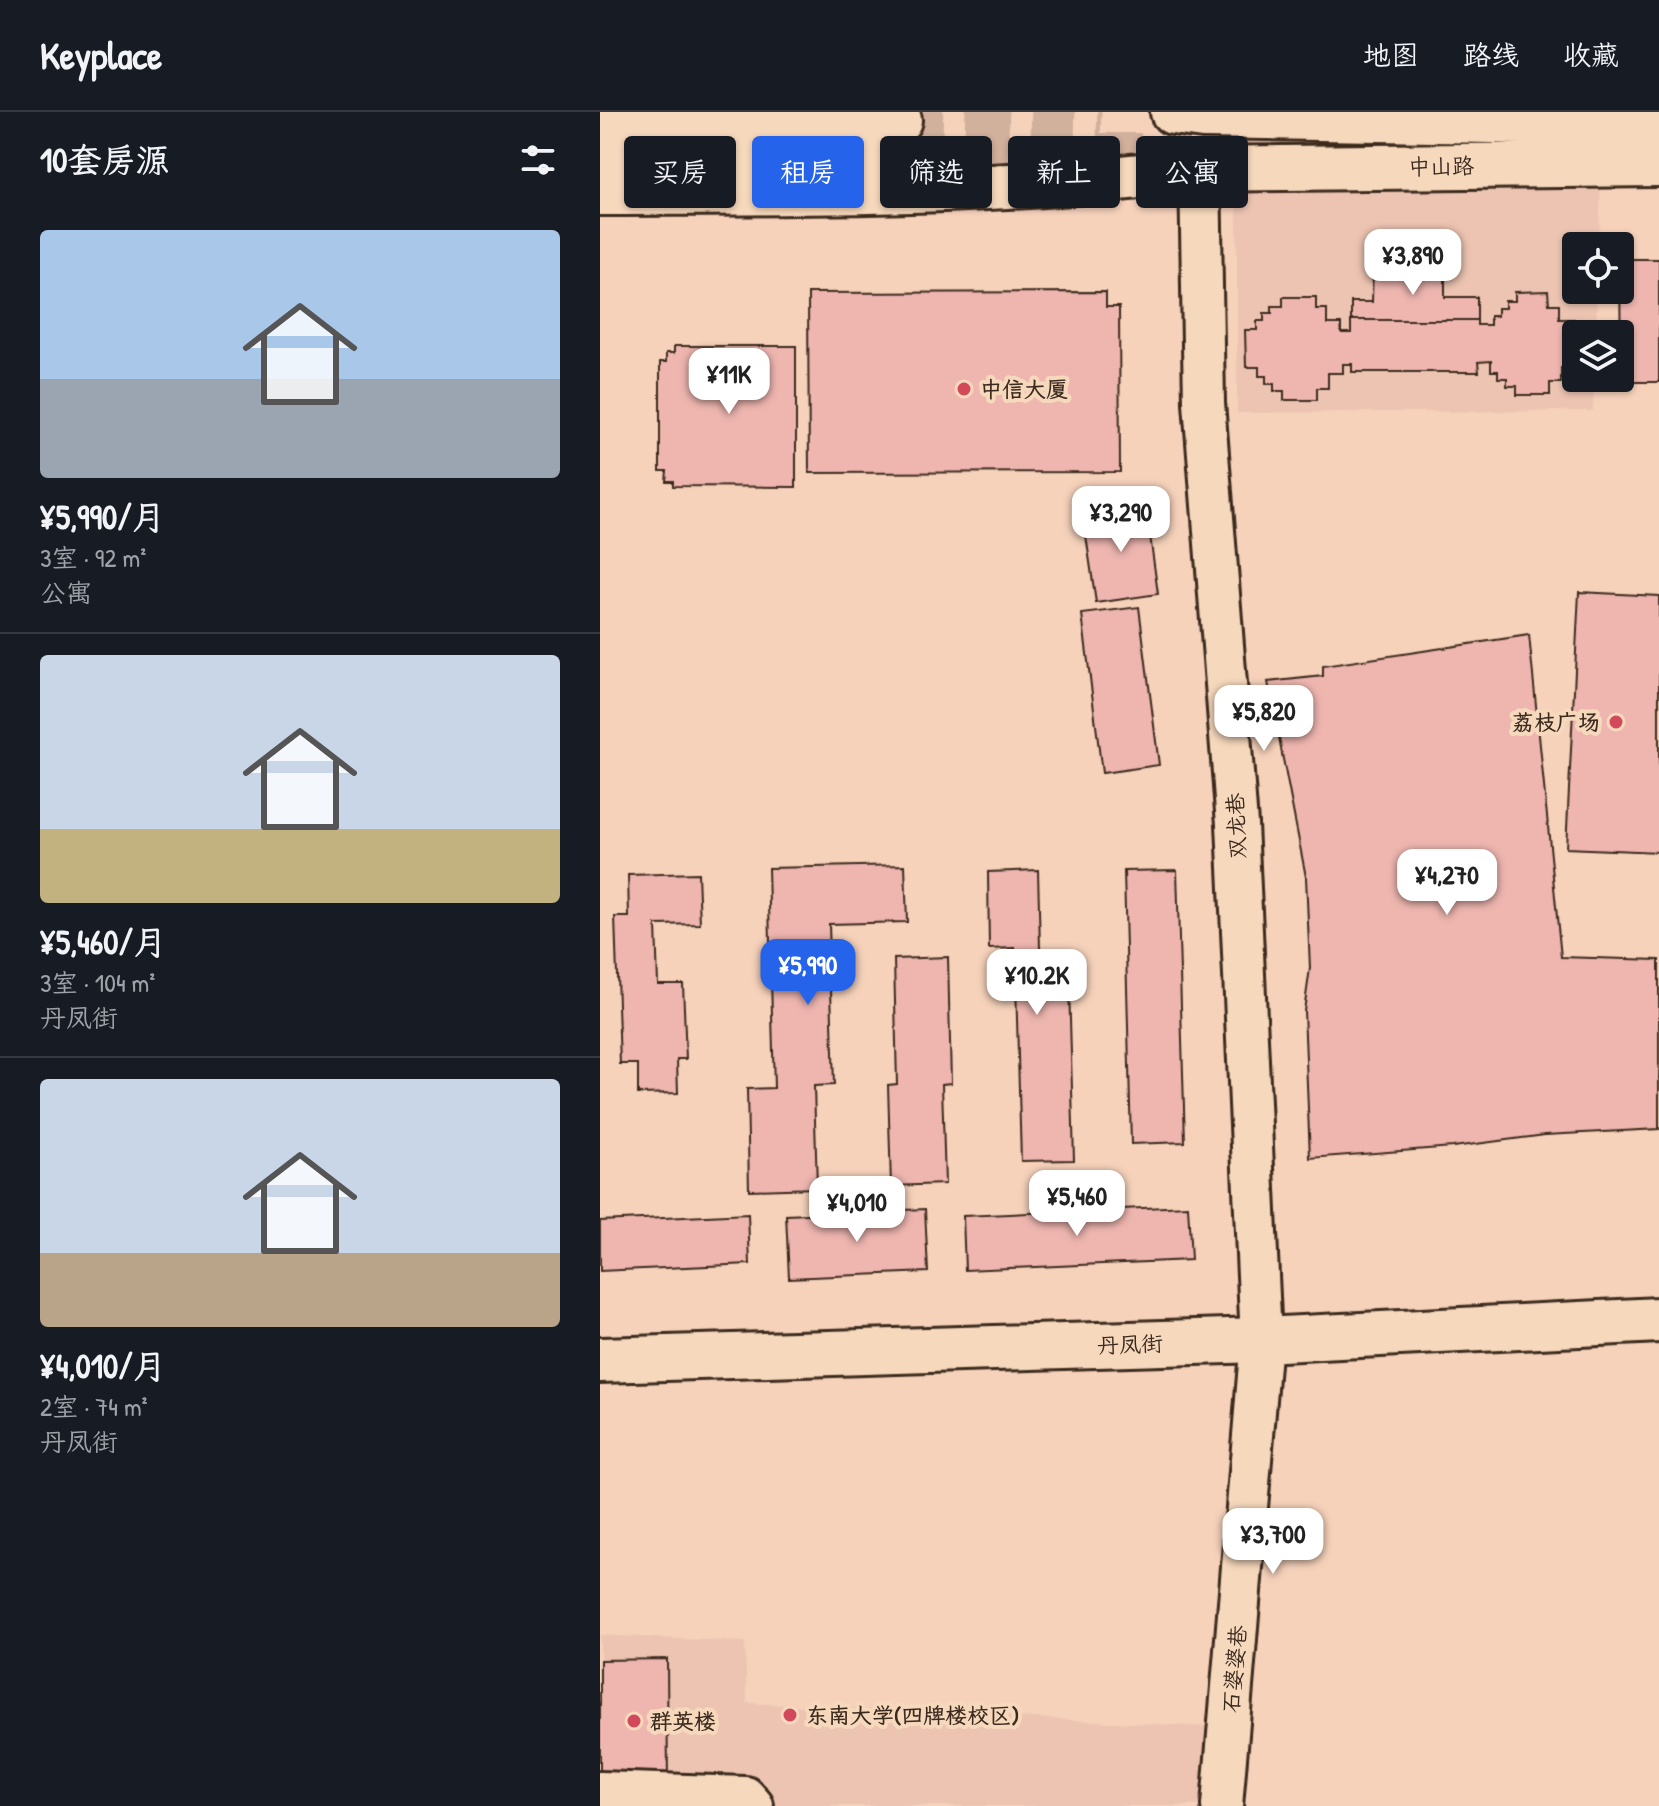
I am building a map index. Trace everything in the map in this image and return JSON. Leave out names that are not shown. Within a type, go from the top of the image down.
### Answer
[{"type":"main road","points":[[1173,112],[1203,116],[1452,117],[1659,124]]},
{"type":"main road","points":[[600,114],[899,137],[600,155]]},
{"type":"main road","name":"丹凤街","points":[[600,1360],[1261,1340],[1659,1320]]},
{"type":"street","points":[[1248,168],[1659,164]]},
{"type":"street","points":[[600,193],[897,191],[1136,177]]},
{"type":"street","name":"双龙巷","points":[[1201,208],[1204,403],[1237,824],[1261,1340]]},
{"type":"street","name":"石婆婆巷","points":[[1222,1806],[1261,1340]]},
{"type":"street","points":[[616,1797],[745,1797],[753,1806]]},
{"type":"shaded area","points":[[1237,112],[1603,112],[1599,232],[1562,232],[1562,304],[1597,304],[1596,320],[1562,320],[1562,392],[1594,392],[1593,411],[1237,413],[1237,208],[1248,208],[1248,136],[1237,136]]},
{"type":"shaded area","name":"东南大学(四牌楼校区)","points":[[600,1635],[745,1642],[747,1703],[1212,1727],[1205,1806],[600,1806]]},
{"type":"building","points":[[1634,259],[1659,259],[1659,382],[1634,382],[1634,320],[1620,320],[1620,304],[1634,304]]},
{"type":"building","points":[[1373,266],[1445,266],[1445,297],[1477,297],[1477,320],[1351,320],[1351,302],[1372,302]]},
{"type":"building","points":[[1548,291],[1549,304],[1559,304],[1559,319],[1574,319],[1562,320],[1561,383],[1550,383],[1550,395],[1517,395],[1517,386],[1507,386],[1507,378],[1498,378],[1498,371],[1491,371],[1491,361],[1478,362],[1479,372],[1352,372],[1352,364],[1343,364],[1343,373],[1328,373],[1328,388],[1317,388],[1317,400],[1284,400],[1284,391],[1274,391],[1274,384],[1266,384],[1266,376],[1259,376],[1259,367],[1246,367],[1245,330],[1257,330],[1257,321],[1264,321],[1264,313],[1272,313],[1272,306],[1283,306],[1283,297],[1316,297],[1316,309],[1327,309],[1327,324],[1341,324],[1341,333],[1351,333],[1351,320],[1477,320],[1477,325],[1490,325],[1490,316],[1497,316],[1497,308],[1505,308],[1505,301],[1515,301],[1515,292]]},
{"type":"building","name":"中信大厦","points":[[1106,292],[1106,307],[1119,307],[1120,472],[809,473],[808,293]]},
{"type":"building","points":[[674,346],[796,346],[796,487],[673,486],[673,481],[666,481],[667,471],[660,471],[660,362],[666,362],[666,353],[674,353]]},
{"type":"building","points":[[1146,506],[1158,594],[1096,603],[1083,515]]},
{"type":"building","name":"荔枝广场","points":[[1579,592],[1659,596],[1659,852],[1566,848]]},
{"type":"building","points":[[1139,607],[1159,765],[1102,773],[1082,614]]},
{"type":"building","points":[[1529,635],[1561,957],[1659,960],[1659,1129],[1545,1135],[1453,1147],[1310,1158],[1304,1011],[1310,968],[1306,877],[1268,682],[1323,676],[1323,666]]},
{"type":"building","points":[[905,865],[907,922],[829,924],[834,1085],[814,1086],[817,1188],[749,1190],[747,1089],[774,1088],[768,868]]},
{"type":"building","points":[[1038,870],[1040,949],[1068,949],[1074,1160],[1021,1161],[1015,948],[989,949],[988,872]]},
{"type":"building","points":[[1177,870],[1185,1142],[1131,1144],[1124,871]]},
{"type":"building","points":[[698,873],[700,924],[656,925],[658,984],[683,984],[686,1059],[677,1059],[678,1093],[638,1094],[638,1064],[620,1064],[615,917],[629,917],[628,875]]},
{"type":"building","points":[[948,957],[951,1083],[942,1084],[945,1184],[891,1186],[888,1085],[897,1084],[894,959]]},
{"type":"building","points":[[1188,1206],[1191,1260],[965,1270],[963,1216]]},
{"type":"building","points":[[925,1209],[928,1272],[789,1278],[786,1215]]},
{"type":"building","points":[[748,1214],[750,1264],[600,1271],[600,1221]]},
{"type":"building","name":"群英楼","points":[[667,1659],[668,1784],[600,1781],[600,1660]]},
{"type":"tunnel","points":[[899,120],[1101,126]]},
{"type":"tunnel","points":[[992,155],[1136,155]]},
{"type":"place","name":"中信大厦","points":[[964,389]]},
{"type":"place","name":"荔枝广场","points":[[1616,722]]},
{"type":"place","name":"东南大学(四牌楼校区)","points":[[790,1715]]},
{"type":"place","name":"群英楼","points":[[634,1721]]}]
